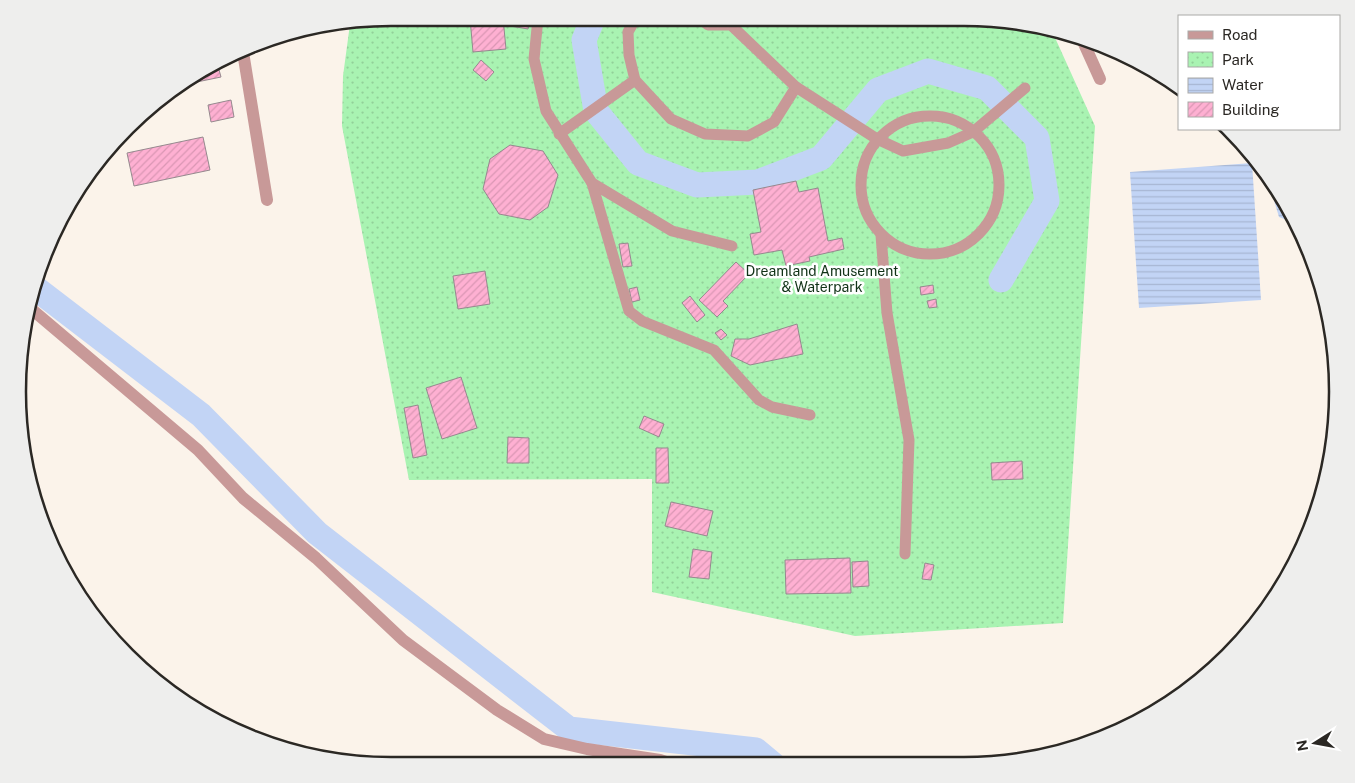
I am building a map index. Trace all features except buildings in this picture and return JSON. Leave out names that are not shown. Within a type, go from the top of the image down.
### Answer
[{"type":"street","points":[[1086,48],[1100,80]]},
{"type":"street","points":[[244,58],[267,200]]},
{"type":"street","points":[[35,312],[198,450],[243,498],[316,558],[404,640],[497,710],[544,739],[587,749],[640,757]]},
{"type":"lane","points":[[537,26],[534,58],[546,111],[562,131],[592,183],[629,311],[642,321],[714,350],[759,400],[772,407],[810,415]]},
{"type":"lane","points":[[631,26],[628,32],[629,55],[635,80],[672,119],[705,134],[748,136],[774,122],[801,90]]},
{"type":"lane","points":[[732,26],[801,90],[877,139],[903,151],[948,143],[974,132],[1022,91]]},
{"type":"lane","points":[[562,131],[635,80]]},
{"type":"lane","points":[[932,114],[950,119],[968,127],[974,132],[995,158],[999,181],[998,201],[979,233],[961,247],[942,255],[922,255],[897,246],[881,236],[864,207],[862,192],[864,166],[877,139],[888,128],[906,119],[932,114]]},
{"type":"lane","points":[[592,183],[672,231],[732,246]]},
{"type":"lane","points":[[881,236],[887,313],[909,440],[905,554]]},
{"type":"green space","name":"Dreamland Amusement & Waterpark","points":[[964,26],[1011,29],[1055,38],[1095,126],[1063,623],[855,636],[652,592],[652,479],[409,480],[342,126],[343,76],[349,29],[368,27]]},
{"type":"water","points":[[1248,163],[1252,168],[1261,300],[1139,308],[1130,172]]},
{"type":"water","points":[[1274,199],[1286,220],[1279,217]]},
{"type":"waterway","points":[[590,26],[584,40],[596,111],[638,163],[697,185],[758,182],[821,158],[878,90],[928,71],[987,88],[1037,138],[1047,201],[1001,280]]},
{"type":"waterway","points":[[41,292],[201,415],[317,533],[569,729],[756,750],[764,757]]}]
